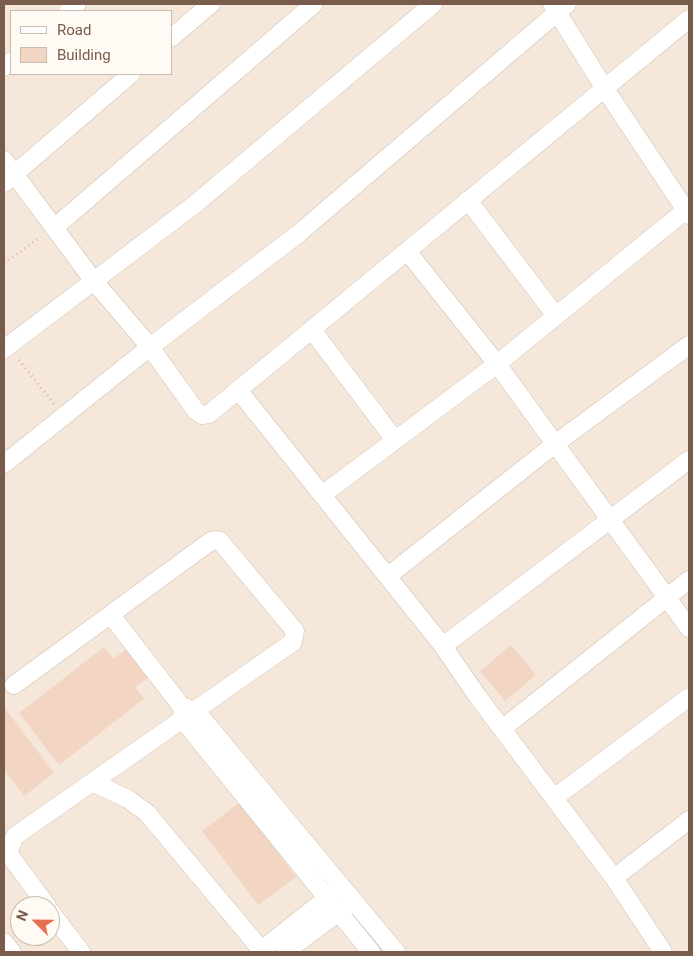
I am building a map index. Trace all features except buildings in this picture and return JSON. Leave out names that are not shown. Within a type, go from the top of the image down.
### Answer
[{"type":"street","points":[[172,37],[210,4]]},
{"type":"street","points":[[54,228],[314,4]]},
{"type":"street","points":[[6,347],[194,206],[434,4]]},
{"type":"street","points":[[4,464],[150,347],[298,234],[559,6],[605,89],[688,213],[497,364],[322,495]]},
{"type":"street","points":[[4,160],[9,179],[54,228],[93,280],[150,347],[196,412],[202,415],[209,414],[689,19]]},
{"type":"street","points":[[9,179],[130,75]]},
{"type":"street","points":[[468,200],[556,316]]},
{"type":"street","points":[[407,251],[497,364],[689,628]]},
{"type":"street","points":[[312,330],[395,440]]},
{"type":"street","points":[[388,576],[556,444],[689,345]]},
{"type":"street","points":[[239,391],[442,646],[614,878],[663,952]]},
{"type":"street","points":[[442,646],[689,460]]},
{"type":"street","points":[[14,685],[211,541],[220,541],[295,630],[293,642],[187,712],[15,836],[9,850],[10,857],[39,896]]},
{"type":"street","points":[[502,729],[689,580]]},
{"type":"street","points":[[112,615],[370,952]]},
{"type":"street","points":[[554,798],[689,697]]},
{"type":"street","points":[[187,712],[342,886],[396,952]]},
{"type":"street","points":[[92,782],[128,799],[148,813],[261,952],[342,886]]},
{"type":"street","points":[[614,878],[689,820]]},
{"type":"street","points":[[285,952],[354,901]]},
{"type":"street","points":[[60,925],[80,952]]},
{"type":"street","points":[[4,942],[12,952]]},
{"type":"path","points":[[4,262],[54,228]]},
{"type":"path","points":[[6,347],[64,417]]},
{"type":"shaded area","points":[[4,4],[689,4],[689,952],[4,952]]}]
